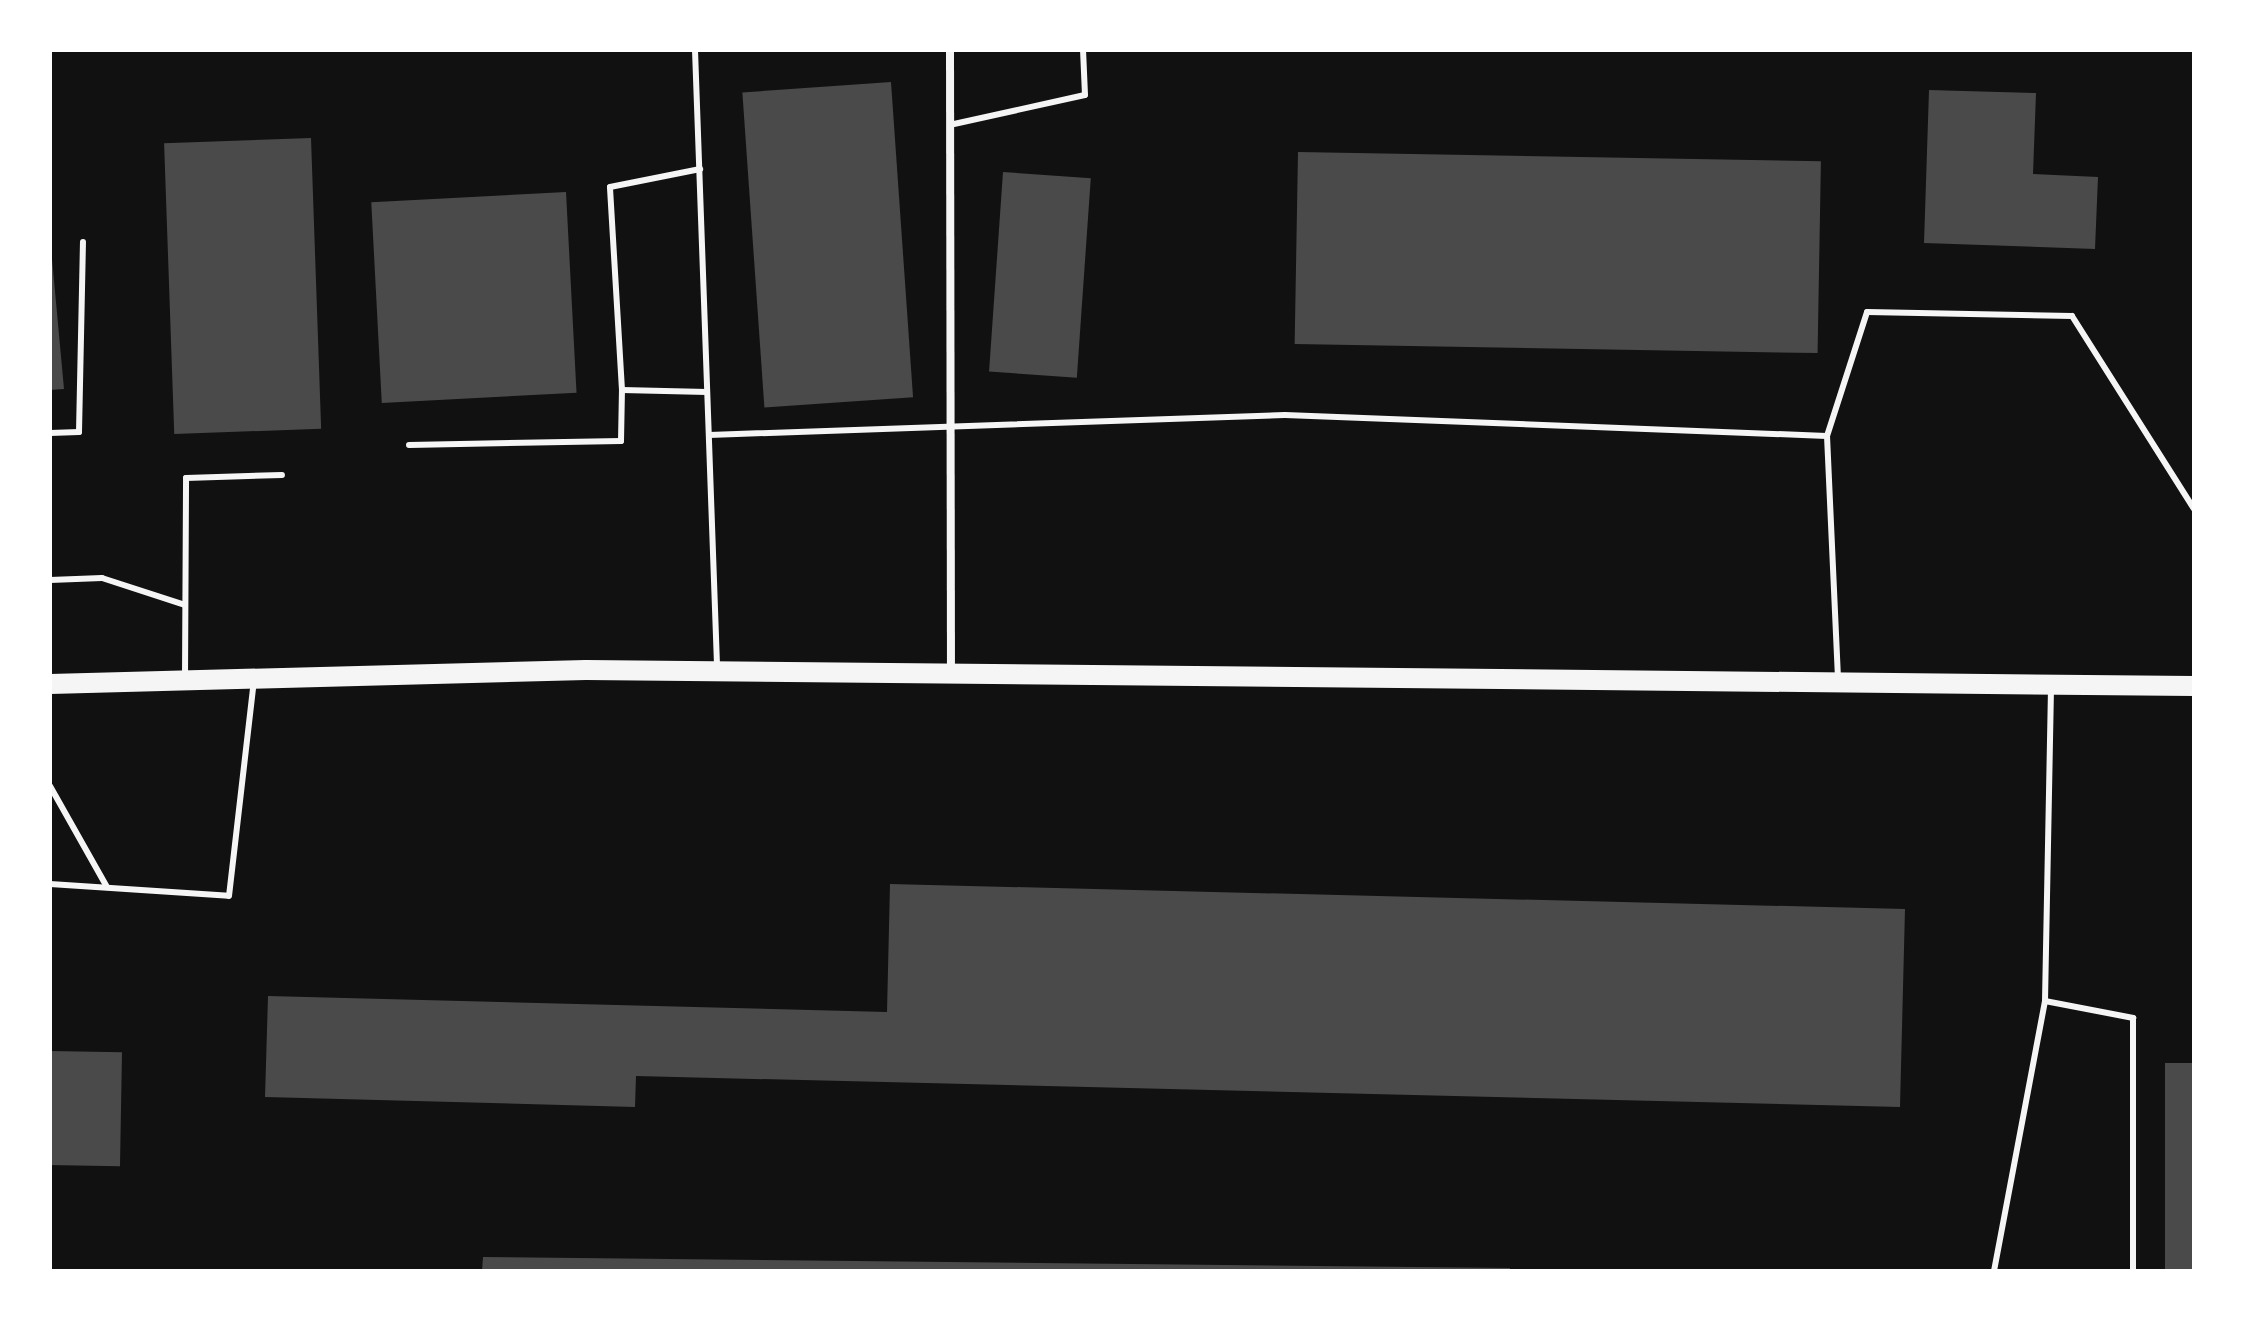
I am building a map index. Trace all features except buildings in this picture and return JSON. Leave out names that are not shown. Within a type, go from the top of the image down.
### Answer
[{"type":"main road","points":[[50,684],[255,675],[717,671],[1838,678],[2194,686]]},
{"type":"street","points":[[950,50],[954,124],[949,432],[951,673]]},
{"type":"lane","points":[[695,50],[717,671]]},
{"type":"lane","points":[[954,124],[1085,95],[1083,50]]},
{"type":"lane","points":[[409,445],[621,441],[622,390],[610,187],[700,169]]},
{"type":"lane","points":[[50,433],[79,432],[83,242]]},
{"type":"lane","points":[[1838,678],[1827,436],[1867,312],[2072,316],[2194,509]]},
{"type":"lane","points":[[622,390],[707,392]]},
{"type":"lane","points":[[709,435],[949,432],[1285,415],[1827,436]]},
{"type":"lane","points":[[185,678],[186,478],[282,475]]},
{"type":"lane","points":[[50,580],[102,578],[185,605]]},
{"type":"lane","points":[[50,884],[229,896],[255,675]]},
{"type":"lane","points":[[1994,1271],[2045,1001],[2051,684]]},
{"type":"lane","points":[[50,786],[107,887]]},
{"type":"lane","points":[[2045,1001],[2133,1018],[2133,1271]]}]
